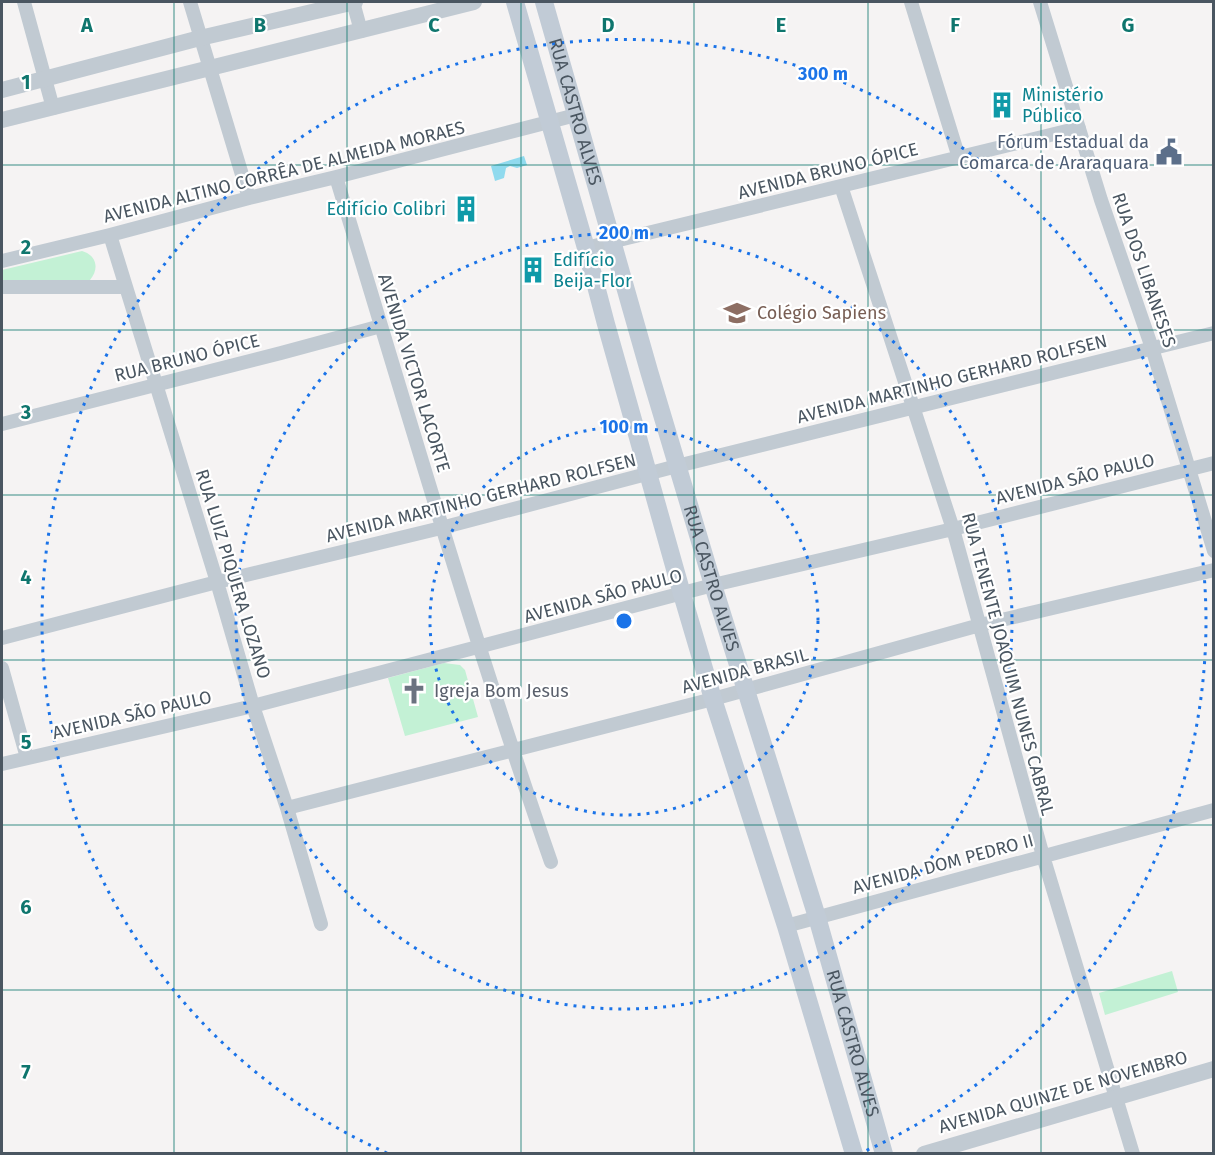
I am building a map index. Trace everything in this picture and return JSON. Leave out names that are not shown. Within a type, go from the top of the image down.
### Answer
[{"type":"main road","name":"RUA CASTRO ALVES","points":[[515,2],[682,594],[713,699],[786,926],[854,1154]]},
{"type":"main road","name":"RUA CASTRO ALVES","points":[[544,2],[677,466],[817,917],[885,1154]]},
{"type":"street","points":[[24,2],[53,108]]},
{"type":"street","points":[[189,2],[249,198]]},
{"type":"street","points":[[2,90],[201,38],[354,2],[361,30]]},
{"type":"street","points":[[2,120],[474,2]]},
{"type":"street","points":[[911,2],[959,158]]},
{"type":"street","name":"RUA DOS LIBANESES","points":[[1040,2],[1101,200],[1152,348],[1214,551]]},
{"type":"street","name":"AVENIDA ALTINO CORRÊA DE ALMEIDA MORAES","points":[[2,261],[576,115]]},
{"type":"street","name":"AVENIDA BRUNO ÓPICE","points":[[586,248],[1079,128]]},
{"type":"street","name":"AVENIDA VICTOR LACORTE","points":[[336,177],[441,528],[512,750],[551,862]]},
{"type":"street","name":"RUA TENENTE JOAQUIM NUNES CABRAL","points":[[841,186],[953,529],[1043,856],[1133,1154]]},
{"type":"street","name":"RUA LUIZ PIQUERA LOZANO","points":[[110,235],[321,924]]},
{"type":"street","points":[[2,287],[125,287]]},
{"type":"street","name":"RUA BRUNO ÓPICE","points":[[2,424],[381,326]]},
{"type":"street","name":"AVENIDA MARTINHO GERHARD ROLFSEN","points":[[2,638],[217,582],[441,528],[677,466],[1214,333]]},
{"type":"street","name":"AVENIDA SÃO PAULO","points":[[2,764],[253,705],[713,585],[953,529],[1214,464]]},
{"type":"street","name":"AVENIDA BRASIL","points":[[287,808],[713,699],[980,625],[1214,570]]},
{"type":"street","points":[[2,668],[27,758]]},
{"type":"street","name":"AVENIDA DOM PEDRO II","points":[[786,926],[1214,810]]},
{"type":"street","name":"AVENIDA QUINZE DE NOVEMBRO","points":[[924,1154],[1214,1069]]},
{"type":"green space","points":[[82,251],[91,256],[95,263],[95,271],[90,280],[2,280],[2,270]]},
{"type":"green space","points":[[444,663],[460,665],[465,670],[478,717],[405,736],[388,678]]},
{"type":"green space","points":[[1172,971],[1178,992],[1105,1015],[1099,993]]},
{"type":"water","points":[[524,156],[527,165],[506,168],[504,178],[495,181],[491,166]]},
{"type":"place","name":"Ministério Público","points":[[1002,105]]},
{"type":"place","name":"Fórum Estadual da Comarca de Araraquara","points":[[1169,152]]},
{"type":"place","name":"Edifício Colibri","points":[[466,209]]},
{"type":"place","name":"Edifício Beija-Flor","points":[[533,270]]},
{"type":"place","name":"Colégio Sapiens","points":[[737,313]]},
{"type":"place","name":"Igreja Bom Jesus","points":[[414,691]]}]
